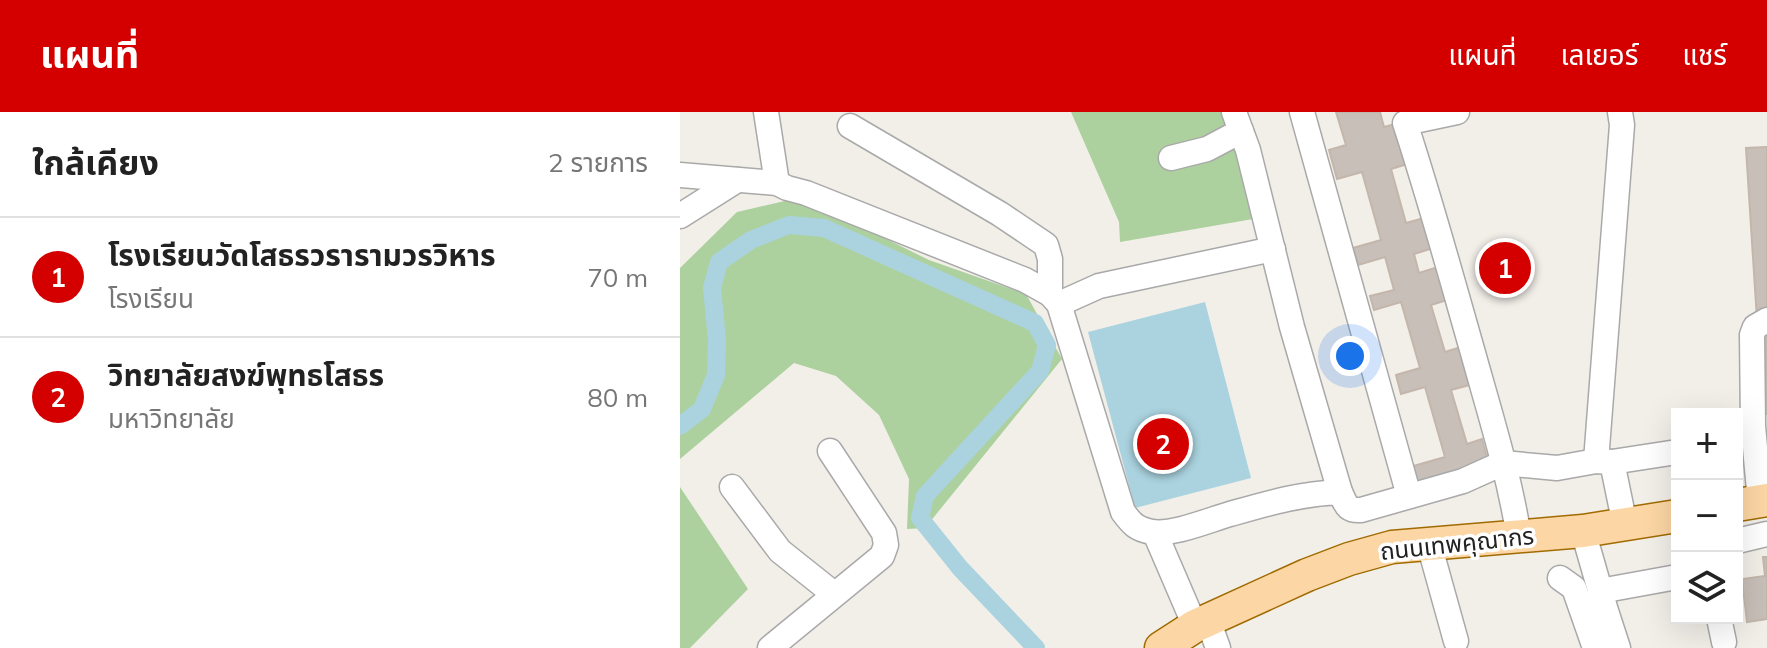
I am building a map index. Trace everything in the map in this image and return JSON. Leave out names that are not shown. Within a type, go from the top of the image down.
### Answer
[{"type":"main road","name":"ถนนเทพคุณากร","points":[[1161,648],[1207,632],[1307,575],[1392,547],[1583,531],[1671,517]]},
{"type":"street","points":[[766,112],[777,183]]},
{"type":"street","points":[[1302,112],[1409,496]]},
{"type":"street","points":[[1457,112],[1403,118],[1438,226],[1514,504],[1519,537]]},
{"type":"street","points":[[1620,112],[1622,125],[1604,462],[1625,525]]},
{"type":"street","points":[[1171,158],[1207,149],[1237,122],[1248,150],[1292,327],[1340,492],[1352,510],[1386,504],[1463,481],[1503,463],[1557,468],[1671,453]]},
{"type":"street","points":[[850,126],[1000,214],[1046,245],[1054,299],[1123,512],[1135,527],[1155,533],[1303,494],[1340,492]]},
{"type":"street","points":[[680,175],[777,183],[1025,280],[1054,299],[1099,286],[1273,249]]},
{"type":"street","points":[[680,216],[737,180]]},
{"type":"street","points":[[1755,502],[1752,335],[1755,327],[1767,320]]},
{"type":"street","points":[[770,648],[882,556],[886,545],[884,533],[830,451]]},
{"type":"street","points":[[732,487],[780,551],[834,594]]},
{"type":"street","points":[[1583,531],[1618,648]]},
{"type":"street","points":[[1155,533],[1207,632]]},
{"type":"street","points":[[1743,540],[1767,534]]},
{"type":"street","points":[[1429,544],[1456,641]]},
{"type":"street","points":[[1560,578],[1574,588],[1595,648]]},
{"type":"street","points":[[1600,591],[1671,578]]},
{"type":"green space","points":[[1071,112],[1227,112],[1259,218],[1120,242],[1119,222]]},
{"type":"green space","points":[[789,200],[858,225],[929,260],[1026,294],[1062,359],[925,528],[907,529],[909,479],[879,415],[836,376],[794,363],[680,459],[680,268],[737,212]]},
{"type":"green space","points":[[680,487],[748,589],[690,648],[680,648]]},
{"type":"water","points":[[1205,302],[1251,478],[1135,508],[1088,332]]},
{"type":"building","points":[[1336,112],[1380,112],[1384,127],[1403,122],[1414,162],[1391,169],[1406,223],[1424,218],[1433,248],[1414,254],[1419,273],[1441,266],[1450,299],[1431,305],[1445,352],[1467,345],[1477,383],[1451,390],[1467,444],[1482,439],[1488,461],[1414,483],[1410,467],[1445,457],[1425,387],[1401,394],[1396,375],[1420,368],[1401,302],[1374,310],[1370,296],[1394,290],[1385,257],[1358,265],[1353,248],[1381,240],[1362,172],[1337,179],[1329,150],[1346,145]]},
{"type":"building","points":[[1767,147],[1767,414],[1763,414],[1746,148]]},
{"type":"building","points":[[1763,557],[1767,557],[1767,619],[1747,622],[1743,579],[1765,576]]},
{"type":"waterway","points":[[680,426],[702,409],[716,375],[717,340],[712,288],[719,262],[751,240],[789,225],[824,228],[1035,323],[1047,345],[1040,371],[925,496],[920,518],[960,568],[1036,648]]},
{"type":"place","name":"โรงเรียนวัดโสธรวรารามวรวิหาร","points":[[1505,268]]},
{"type":"place","name":"วิทยาลัยสงฆ์พุทธโสธร","points":[[1163,444]]}]
